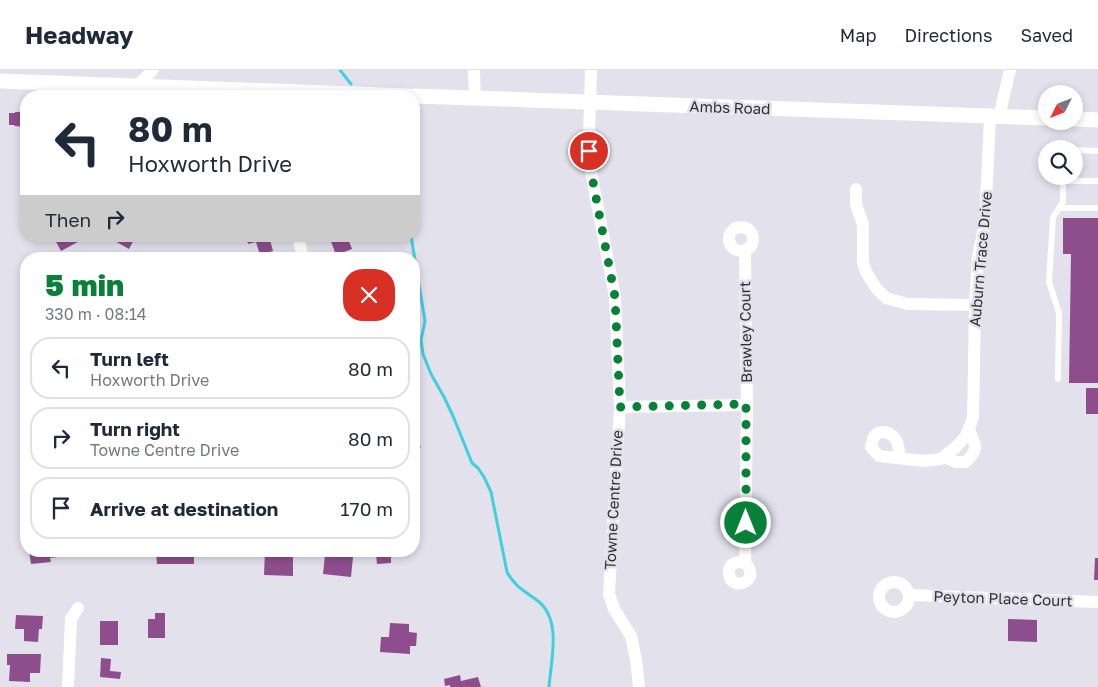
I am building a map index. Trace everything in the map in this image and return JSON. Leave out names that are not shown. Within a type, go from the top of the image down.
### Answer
[{"type":"street","points":[[138,86],[153,70]]},
{"type":"street","points":[[474,70],[475,98]]},
{"type":"street","name":"Towne Centre Drive","points":[[591,70],[588,136],[590,166],[615,297],[620,407],[609,594],[614,609],[631,636],[639,687]]},
{"type":"street","name":"Auburn Trace Drive","points":[[900,458],[924,461],[941,459],[966,436],[973,418],[978,256],[985,223],[994,117],[1010,70]]},
{"type":"street","points":[[0,81],[212,90]]},
{"type":"street","name":"Ambs Road","points":[[420,96],[1038,118]]},
{"type":"street","points":[[1083,119],[1098,120]]},
{"type":"street","points":[[856,189],[856,204],[863,224],[863,262],[866,272],[876,288],[886,298],[908,304],[975,305]]},
{"type":"street","name":"Brawley Court","points":[[745,251],[745,563]]},
{"type":"street","points":[[620,407],[746,404]]},
{"type":"street","name":"Auburn Trace Drive","points":[[944,457],[956,462],[966,462],[974,454],[976,445],[969,430]]},
{"type":"street","name":"Peyton Place Court","points":[[909,595],[1098,602]]},
{"type":"street","points":[[68,687],[70,620],[78,608]]},
{"type":"lane","points":[[1083,150],[1098,151]]},
{"type":"lane","points":[[1083,180],[1098,181]]},
{"type":"lane","points":[[1058,379],[1059,313],[1048,282],[1053,217],[1063,202],[1063,185]]},
{"type":"lane","points":[[1059,208],[1098,208]]},
{"type":"building","points":[[20,112],[20,126],[9,125],[9,113]]},
{"type":"building","points":[[1063,218],[1098,218],[1098,383],[1069,383],[1071,254],[1063,254]]},
{"type":"building","points":[[56,242],[78,242],[61,251]]},
{"type":"building","points":[[117,242],[133,242],[129,249]]},
{"type":"building","points":[[256,242],[271,242],[273,251],[259,252]]},
{"type":"building","points":[[331,242],[349,242],[352,249],[344,252],[335,252]]},
{"type":"building","points":[[1086,388],[1098,388],[1098,414],[1086,414]]},
{"type":"building","points":[[30,557],[57,557],[50,558],[51,562],[31,564]]},
{"type":"building","points":[[156,557],[194,557],[194,564],[157,564]]},
{"type":"building","points":[[265,557],[293,557],[293,576],[264,575]]},
{"type":"building","points":[[325,557],[353,557],[351,577],[323,574]]},
{"type":"building","points":[[376,557],[391,557],[391,563],[377,564]]},
{"type":"building","points":[[1095,558],[1098,558],[1098,580],[1094,580]]},
{"type":"building","points":[[155,613],[165,613],[165,638],[148,638],[148,619],[155,619]]},
{"type":"building","points":[[16,615],[43,616],[38,642],[24,641],[24,629],[15,629]]},
{"type":"building","points":[[1008,619],[1037,620],[1037,642],[1008,641]]},
{"type":"building","points":[[100,621],[118,621],[118,645],[100,645]]},
{"type":"building","points":[[390,623],[409,624],[409,632],[417,633],[416,646],[410,646],[410,654],[380,652],[381,637],[389,637]]},
{"type":"building","points":[[7,654],[41,654],[40,673],[30,673],[30,682],[9,681],[10,665],[7,665]]},
{"type":"building","points":[[101,658],[111,659],[110,671],[121,672],[120,679],[100,677]]},
{"type":"building","points":[[460,675],[461,681],[478,677],[481,687],[445,686],[444,679]]},
{"type":"waterway","points":[[340,70],[351,84]]},
{"type":"waterway","points":[[412,242],[414,252]]},
{"type":"waterway","points":[[420,291],[425,321],[421,340],[423,354],[431,374],[453,416],[472,463],[484,477],[491,492],[507,572],[517,585],[538,601],[550,619],[553,629],[553,653],[549,687]]},
{"type":"route","points":[[589,151],[598,215],[615,297],[620,407],[746,404],[746,523]]}]
